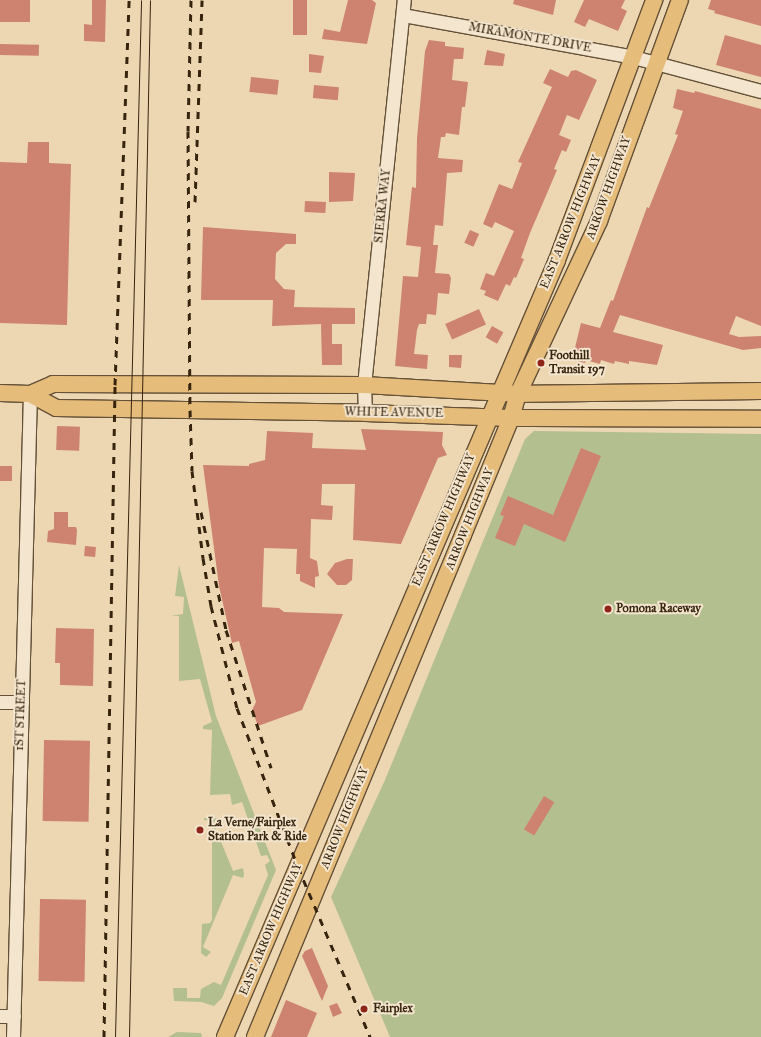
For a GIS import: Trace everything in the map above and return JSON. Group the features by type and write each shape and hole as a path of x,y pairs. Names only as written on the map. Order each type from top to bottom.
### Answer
{"main road":[{"name":"EAST ARROW HIGHWAY","path":"225,1037 498,393 569,230 654,0"},
{"name":"ARROW HIGHWAY","path":"255,1037 511,418 518,394 599,221 680,0"},
{"name":"WHITE AVENUE","path":"0,394 30,394 53,384 364,385 518,394 761,391"},
{"name":"WHITE AVENUE","path":"30,394 56,408 489,415 511,418 761,419"}],"street":[{"name":"SIERRA WAY","path":"365,413 364,385 404,0"},
{"name":"MIRAMONTE DRIVE","path":"403,15 633,57 761,91"},
{"name":"1ST STREET","path":"13,1037 30,394"},
{"path":"0,702 22,702"},
{"path":"0,1016 14,1016"}],"green space":[{"name":"Pomona Raceway","path":"534,431 761,434 761,1037 390,1037 331,897 385,780 525,439"},
{"path":"179,565 216,716 276,870 222,998 214,1006 201,1002 174,1001 173,988 187,988 187,998 200,998 201,989 214,982 221,985 268,875 265,865 270,861 267,855 261,856 242,802 232,805 230,794 210,795 212,730 203,729 203,726 212,722 200,679 179,681 179,616 171,616 183,614 184,597 175,596"},
{"path":"204,818 220,818 224,821 215,827 233,871 243,868 244,874 243,878 233,875 203,947 211,952 206,957 201,953 202,924 210,923 212,920 212,821 204,820"},
{"path":"177,1032 201,1033 202,1037 168,1037"}],"building":[{"path":"0,0 30,0 30,22 0,22"},
{"path":"92,0 106,0 105,42 84,41 84,24 92,25"},
{"path":"293,0 307,0 307,35 293,35"},
{"path":"348,0 372,0 376,3 367,44 322,39 324,29 340,32"},
{"path":"514,0 556,0 553,15 513,4"},
{"path":"584,0 625,0 621,8 627,11 618,31 589,19 585,27 574,22"},
{"path":"711,0 761,0 761,26 714,13 715,11 708,9"},
{"path":"725,35 761,45 761,77 716,65"},
{"path":"429,40 445,42 445,46 464,48 463,59 454,59 452,80 468,82 465,107 462,107 459,135 446,133 445,137 441,137 438,158 463,160 462,172 447,173 443,226 435,225 433,245 438,245 435,273 449,274 451,278 449,294 438,293 436,315 427,314 426,324 419,324 417,330 414,354 428,355 427,369 395,366 403,276 418,277 421,247 406,245 412,187 416,188 417,138 425,51"},
{"path":"0,44 39,45 39,56 0,55"},
{"path":"487,50 505,54 503,66 484,65"},
{"path":"309,54 324,56 321,73 309,72"},
{"path":"550,69 568,77 571,71 576,70 597,80 579,120 567,115 559,135 571,140 566,152 562,150 554,169 557,170 530,233 521,258 524,259 516,278 514,277 510,286 506,284 498,301 484,295 486,291 480,289 486,273 494,276 514,231 495,222 492,228 483,224 499,184 512,189 522,163 518,162 552,87 543,83"},
{"path":"251,77 279,80 277,95 249,92"},
{"path":"314,85 339,87 338,100 313,98"},
{"path":"677,89 694,93 695,91 761,109 761,326 736,316 729,334 739,337 761,336 761,348 743,350 620,315 613,332 663,345 657,365 629,361 629,364 615,361 614,364 601,360 600,364 586,360 585,363 572,360 581,323 600,328 611,300 613,301 647,207 649,208 678,135 675,134 683,111 673,108"},
{"path":"28,142 49,142 49,163 71,164 67,325 0,323 0,162 27,163"},
{"path":"329,172 355,173 353,201 329,202"},
{"path":"305,201 326,202 325,213 304,212"},
{"path":"203,227 296,234 296,244 286,244 276,253 275,279 284,289 295,290 294,307 355,308 355,324 332,324 332,344 342,344 342,365 322,365 321,324 272,326 273,300 201,300"},
{"path":"470,230 479,234 473,247 464,243"},
{"path":"479,309 486,325 452,340 445,324"},
{"path":"492,326 503,332 497,344 486,337"},
{"path":"449,355 462,355 461,368 449,367"},
{"path":"57,426 80,427 79,451 56,450"},
{"path":"361,429 443,432 442,445 447,455 438,458 401,544 353,540 355,484 322,484 321,505 333,506 332,520 311,519 310,558 317,561 319,576 315,577 315,588 300,581 300,574 296,574 297,549 264,548 262,607 279,608 284,612 343,614 302,710 258,726 252,710 256,702 239,641 232,643 219,586 203,465 249,466 249,464 265,460 267,431 313,433 312,448 366,450"},
{"path":"581,448 601,456 565,542 524,524 515,546 495,538 504,516 500,515 508,496 553,515"},
{"path":"0,466 12,466 12,481 0,481"},
{"path":"54,512 68,512 68,527 76,527 77,530 76,545 47,542 48,531 54,529"},
{"path":"85,546 96,547 95,557 84,556"},
{"path":"347,559 353,559 352,580 346,585 337,585 327,574 335,563"},
{"path":"56,628 94,629 93,686 60,685 60,663 55,663"},
{"path":"44,740 90,741 89,822 43,821"},
{"path":"544,796 554,802 534,836 524,829"},
{"path":"40,899 86,900 85,982 39,981"},
{"path":"312,948 328,986 322,1001 302,956 305,951"},
{"path":"286,1000 317,1013 307,1037 271,1037"},
{"path":"337,1003 342,1013 333,1017 329,1006"}],"tram line":[{"path":"115,1037 141,0"},
{"path":"129,1037 150,0"}],"railway":[{"path":"104,1037 115,385 129,0"},
{"path":"191,0 188,131 190,410 192,471 203,558 211,606 237,708 298,867 370,1037"},
{"path":"195,202 202,0"},
{"path":"201,512 226,630 271,768"}],"place":[{"name":"Foothill Transit 197","path":"541,363"},
{"name":"Pomona Raceway","path":"608,609"},
{"name":"La Verne/Fairplex Station Park & Ride","path":"200,830"},
{"name":"Fairplex","path":"364,1009"}]}
